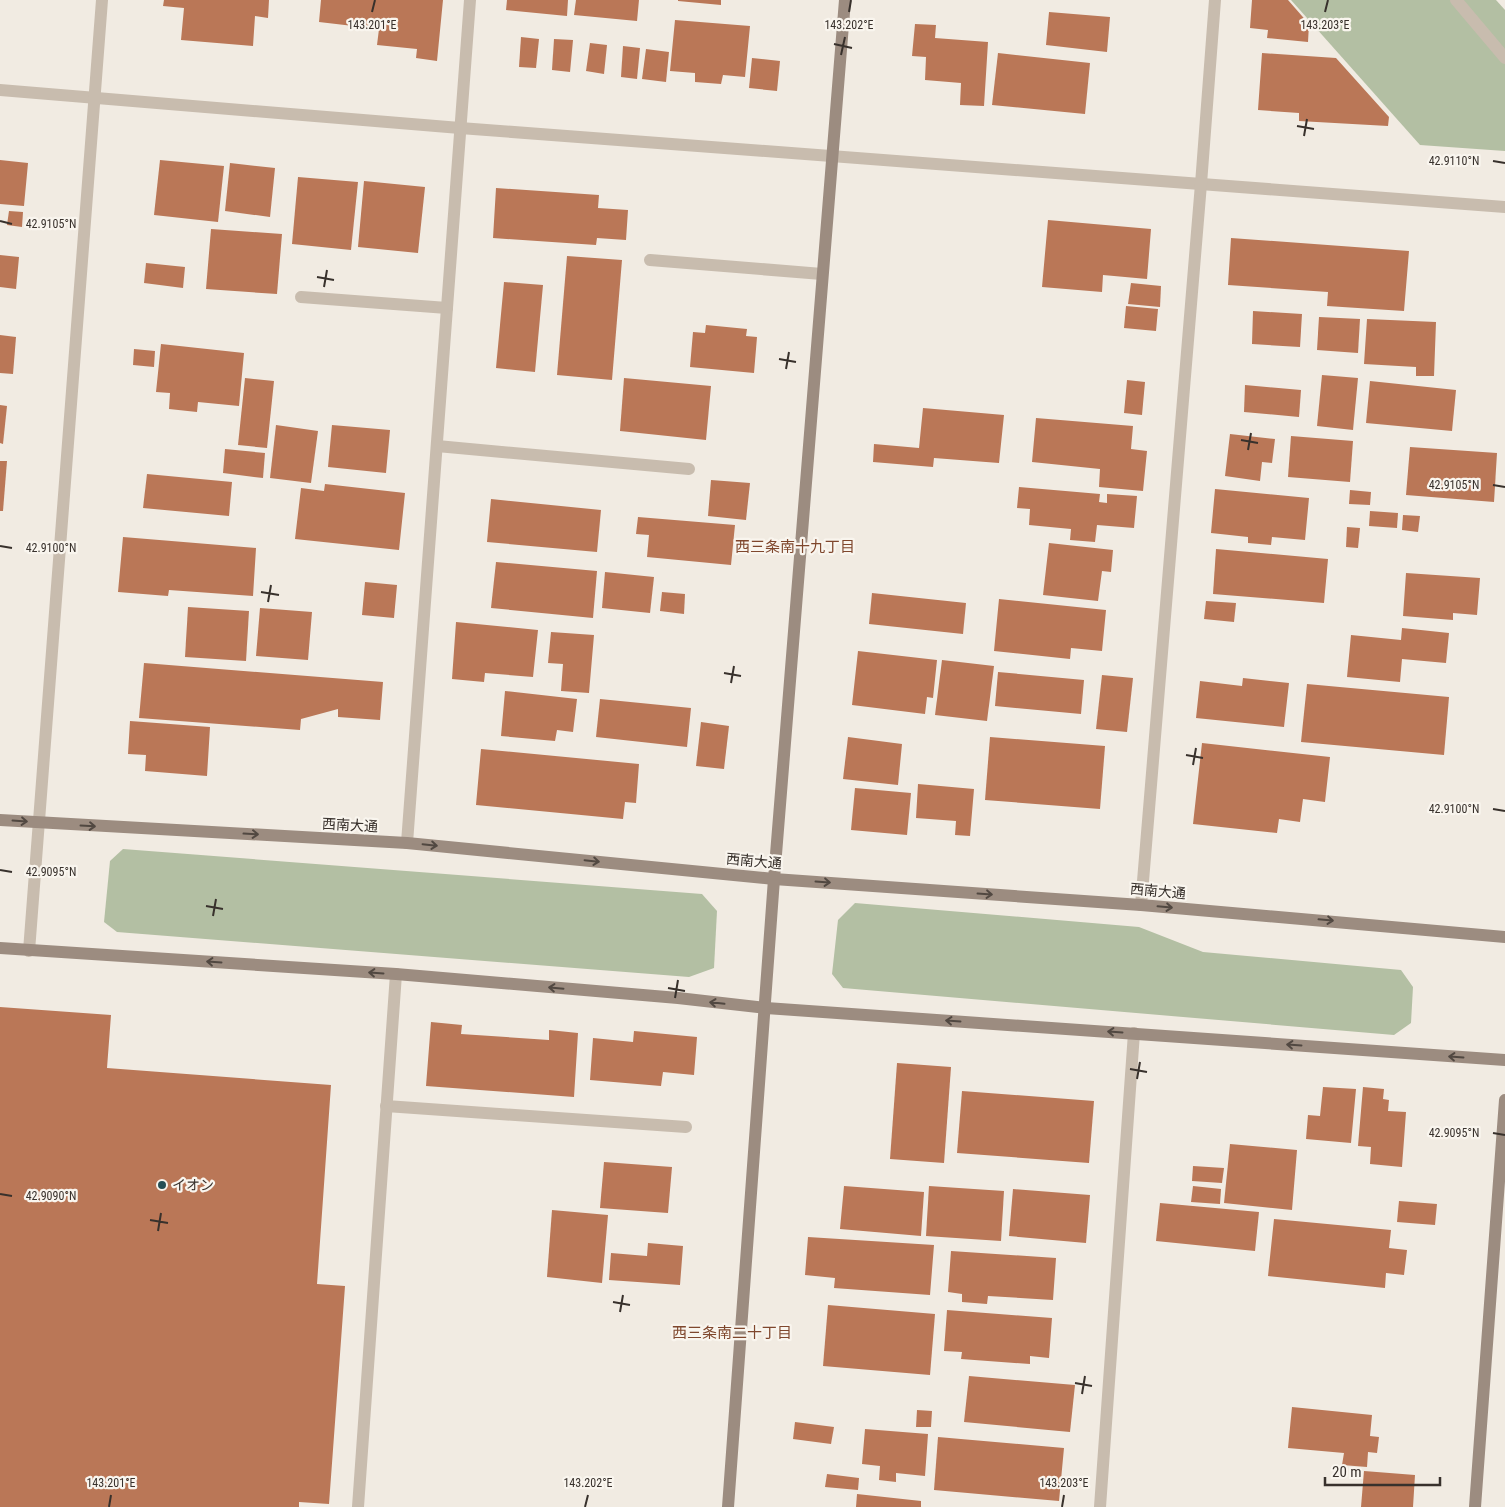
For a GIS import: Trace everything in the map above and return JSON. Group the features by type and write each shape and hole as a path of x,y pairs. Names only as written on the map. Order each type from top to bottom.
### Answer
{"street":[{"path":"29,951 102,0"},
{"path":"407,843 470,0"},
{"path":"728,1507 774,879 845,0"},
{"path":"1141,905 1215,0"},
{"path":"1456,0 1505,58"},
{"path":"0,90 460,128 1505,207"},
{"path":"650,260 822,274"},
{"path":"301,297 447,308"},
{"path":"437,446 689,469"},
{"name":"西南大通","path":"0,820 407,843 774,879 1141,905 1505,937"},
{"path":"0,948 396,974 678,998 766,1008 1505,1060"},
{"path":"358,1507 396,974"},
{"path":"1100,1507 1134,1033"},
{"path":"1475,1507 1505,1100"},
{"path":"386,1106 686,1128"}],"green space":[{"path":"1291,0 1496,0 1505,10 1505,151 1420,145"},
{"path":"123,849 702,894 717,911 714,968 689,977 117,932 104,922 110,861"},
{"path":"855,903 1139,927 1203,952 1401,970 1413,987 1411,1023 1394,1035 843,988 832,974 838,920"}],"building":[{"path":"164,0 269,0 268,18 255,16 253,46 181,40 184,8 163,6"},
{"path":"321,0 443,0 437,61 416,58 417,49 377,45 379,29 319,22"},
{"path":"507,0 568,0 567,16 506,10"},
{"path":"576,0 639,0 637,21 574,15"},
{"path":"721,0 721,5 678,1"},
{"path":"1252,0 1288,0 1309,24 1308,42 1267,38 1268,30 1250,28"},
{"path":"1049,12 1110,17 1107,52 1046,45"},
{"path":"675,20 750,26 745,77 723,75 721,84 695,82 695,73 670,71"},
{"path":"915,24 936,25 935,38 988,42 984,106 960,105 961,83 925,80 926,57 912,56"},
{"path":"521,37 539,39 536,68 519,67"},
{"path":"554,39 573,40 570,72 552,70"},
{"path":"590,43 607,45 604,74 586,71"},
{"path":"623,46 640,48 637,79 621,77"},
{"path":"646,49 669,52 666,82 642,79"},
{"path":"998,53 1090,63 1085,114 992,105"},
{"path":"1262,53 1336,58 1389,117 1388,126 1299,121 1299,113 1258,110"},
{"path":"752,58 780,61 777,91 749,88"},
{"path":"0,160 28,163 24,206 0,204"},
{"path":"160,160 224,166 218,222 154,215"},
{"path":"230,163 275,168 270,217 225,211"},
{"path":"298,177 358,182 351,250 292,244"},
{"path":"364,181 425,187 418,253 358,247"},
{"path":"496,188 599,195 598,208 628,210 626,240 597,238 596,245 493,238"},
{"path":"9,211 23,212 22,227 7,225"},
{"path":"1048,220 1151,229 1147,279 1103,275 1102,292 1042,287"},
{"path":"211,229 282,234 277,294 206,289"},
{"path":"1231,238 1409,251 1404,311 1327,306 1328,292 1228,285"},
{"path":"0,255 19,257 16,289 0,287"},
{"path":"567,256 622,260 612,380 557,375"},
{"path":"146,263 185,267 183,288 144,283"},
{"path":"504,282 543,285 535,372 496,368"},
{"path":"1131,283 1161,286 1160,307 1128,304"},
{"path":"1126,306 1158,309 1156,331 1124,328"},
{"path":"1253,311 1302,314 1300,347 1252,344"},
{"path":"1319,317 1360,319 1358,353 1317,350"},
{"path":"1367,319 1436,322 1434,376 1416,376 1416,367 1364,364"},
{"path":"706,325 747,329 746,336 757,337 754,373 690,367 693,332 705,333"},
{"path":"0,335 16,337 13,374 0,373"},
{"path":"161,344 244,353 239,406 198,402 197,412 169,409 170,393 156,392"},
{"path":"134,349 155,351 154,367 133,365"},
{"path":"1322,375 1358,378 1353,430 1317,426"},
{"path":"245,378 274,381 267,448 238,445"},
{"path":"624,378 711,386 706,440 620,431"},
{"path":"1127,380 1145,382 1142,415 1124,413"},
{"path":"1370,381 1456,390 1452,431 1366,423"},
{"path":"1245,385 1301,390 1299,417 1244,412"},
{"path":"0,405 7,406 3,444 0,443"},
{"path":"923,408 1004,415 999,463 934,458 933,467 873,462 874,444 919,448"},
{"path":"1036,418 1133,426 1131,449 1147,451 1143,491 1099,487 1100,469 1032,462"},
{"path":"276,425 318,431 311,483 270,478"},
{"path":"332,425 390,430 386,473 328,467"},
{"path":"1230,434 1275,439 1272,463 1262,462 1260,481 1225,476"},
{"path":"1291,436 1353,441 1350,482 1288,477"},
{"path":"1410,447 1497,453 1494,502 1406,495"},
{"path":"225,449 265,453 263,478 223,473"},
{"path":"0,461 7,461 3,511 0,511"},
{"path":"147,474 232,482 229,516 143,508"},
{"path":"711,480 750,483 746,520 708,516"},
{"path":"325,484 405,493 399,550 295,539 301,488 324,491"},
{"path":"1019,487 1100,494 1099,502 1107,503 1107,494 1137,496 1134,528 1097,525 1095,542 1070,540 1071,529 1029,525 1030,509 1017,508"},
{"path":"1215,489 1309,498 1305,540 1272,537 1271,545 1248,543 1248,537 1211,533"},
{"path":"1350,490 1371,492 1370,505 1349,504"},
{"path":"491,499 601,510 597,552 487,542"},
{"path":"1370,511 1398,513 1397,528 1369,526"},
{"path":"1403,515 1420,516 1418,532 1402,530"},
{"path":"638,517 735,525 731,565 647,557 649,535 636,534"},
{"path":"1347,527 1360,528 1358,548 1346,547"},
{"path":"123,537 256,548 253,596 169,590 168,596 118,592"},
{"path":"1049,543 1113,550 1111,572 1102,571 1098,601 1043,595"},
{"path":"1216,549 1328,559 1324,603 1213,594"},
{"path":"496,562 597,571 593,618 491,608"},
{"path":"605,572 654,577 650,613 602,608"},
{"path":"1406,573 1480,578 1477,615 1453,613 1453,620 1403,616"},
{"path":"365,582 397,585 394,618 362,615"},
{"path":"662,592 685,594 684,614 660,611"},
{"path":"872,593 966,603 963,634 869,624"},
{"path":"999,599 1106,610 1102,651 1071,648 1070,659 994,651"},
{"path":"1206,601 1236,603 1234,622 1204,619"},
{"path":"188,607 249,611 246,661 185,657"},
{"path":"260,608 312,612 308,660 256,656"},
{"path":"456,622 538,630 533,677 485,673 484,682 452,679"},
{"path":"1402,628 1449,633 1446,663 1402,659 1400,682 1347,677 1351,635 1401,640"},
{"path":"551,632 594,635 589,693 561,691 563,664 548,663"},
{"path":"858,651 937,660 933,698 927,697 925,714 852,705"},
{"path":"942,660 994,666 987,721 935,715"},
{"path":"144,663 383,682 380,720 338,717 338,709 301,719 300,730 139,718"},
{"path":"998,672 1084,680 1081,714 995,706"},
{"path":"1102,675 1133,678 1127,732 1096,729"},
{"path":"1243,678 1289,683 1284,727 1196,718 1200,681 1242,686"},
{"path":"1307,684 1449,697 1444,755 1301,742"},
{"path":"505,691 577,699 573,732 557,730 555,741 501,736"},
{"path":"600,699 691,708 687,747 596,737"},
{"path":"130,721 210,727 207,776 145,771 146,755 128,754"},
{"path":"701,722 729,726 724,769 696,766"},
{"path":"848,737 902,744 898,785 843,779"},
{"path":"990,737 1105,746 1100,809 985,800"},
{"path":"1202,743 1330,757 1325,802 1303,799 1300,822 1279,819 1277,833 1193,824"},
{"path":"481,749 639,764 636,803 625,802 623,819 476,805"},
{"path":"918,784 974,789 970,836 955,835 956,821 916,818"},
{"path":"855,788 911,793 907,835 851,830"},
{"name":"イオン","path":"0,1007 111,1015 107,1068 331,1085 317,1284 345,1286 329,1504 299,1502 299,1507 0,1507"},
{"path":"431,1022 462,1025 461,1034 549,1040 549,1030 578,1033 574,1097 426,1086"},
{"path":"634,1031 697,1037 694,1075 663,1072 661,1086 590,1080 593,1038 633,1042"},
{"path":"897,1063 951,1067 944,1163 890,1159"},
{"path":"1323,1087 1356,1089 1351,1143 1306,1139 1308,1115 1320,1116"},
{"path":"1363,1087 1384,1089 1383,1099 1389,1100 1388,1111 1406,1112 1402,1167 1370,1164 1371,1147 1358,1146"},
{"path":"962,1091 1094,1101 1089,1163 957,1153"},
{"path":"1230,1144 1297,1150 1292,1210 1224,1203"},
{"path":"604,1162 672,1167 668,1213 600,1208"},
{"path":"1193,1166 1224,1168 1222,1183 1192,1181"},
{"path":"844,1186 924,1192 921,1236 840,1229"},
{"path":"929,1186 1004,1191 1001,1241 926,1236"},
{"path":"1193,1186 1221,1189 1220,1204 1191,1202"},
{"path":"1013,1189 1090,1195 1086,1243 1009,1236"},
{"path":"1399,1201 1437,1204 1435,1225 1397,1222"},
{"path":"1160,1203 1259,1212 1255,1251 1156,1241"},
{"path":"552,1210 608,1215 602,1283 547,1277"},
{"path":"1274,1219 1391,1230 1389,1248 1407,1250 1404,1275 1386,1273 1385,1288 1268,1276"},
{"path":"808,1237 934,1245 930,1295 834,1288 835,1278 805,1275"},
{"path":"648,1243 683,1246 680,1285 609,1280 611,1253 647,1256"},
{"path":"951,1251 1056,1258 1053,1300 988,1296 987,1304 962,1302 962,1294 948,1292"},
{"path":"828,1305 935,1314 930,1375 823,1366"},
{"path":"947,1310 1052,1318 1049,1358 1030,1356 1030,1364 961,1359 962,1352 944,1351"},
{"path":"969,1376 1075,1385 1070,1432 964,1422"},
{"path":"1292,1407 1372,1415 1370,1436 1379,1437 1377,1453 1368,1452 1367,1467 1342,1465 1344,1453 1288,1448"},
{"path":"917,1410 932,1411 931,1427 916,1427"},
{"path":"795,1422 834,1427 831,1444 793,1439"},
{"path":"865,1429 928,1434 925,1476 896,1473 896,1482 879,1480 880,1466 862,1464"},
{"path":"938,1437 1064,1448 1059,1501 934,1490"},
{"path":"1364,1471 1415,1475 1413,1507 1361,1507"},
{"path":"827,1474 859,1478 858,1490 825,1487"},
{"path":"857,1494 921,1501 921,1507 856,1507"}],"place":[{"name":"イオン","path":"162,1185"}],"district":[{"name":"西三条南十九丁目","path":"795,547"},
{"name":"西三条南二十丁目","path":"732,1333"}]}
